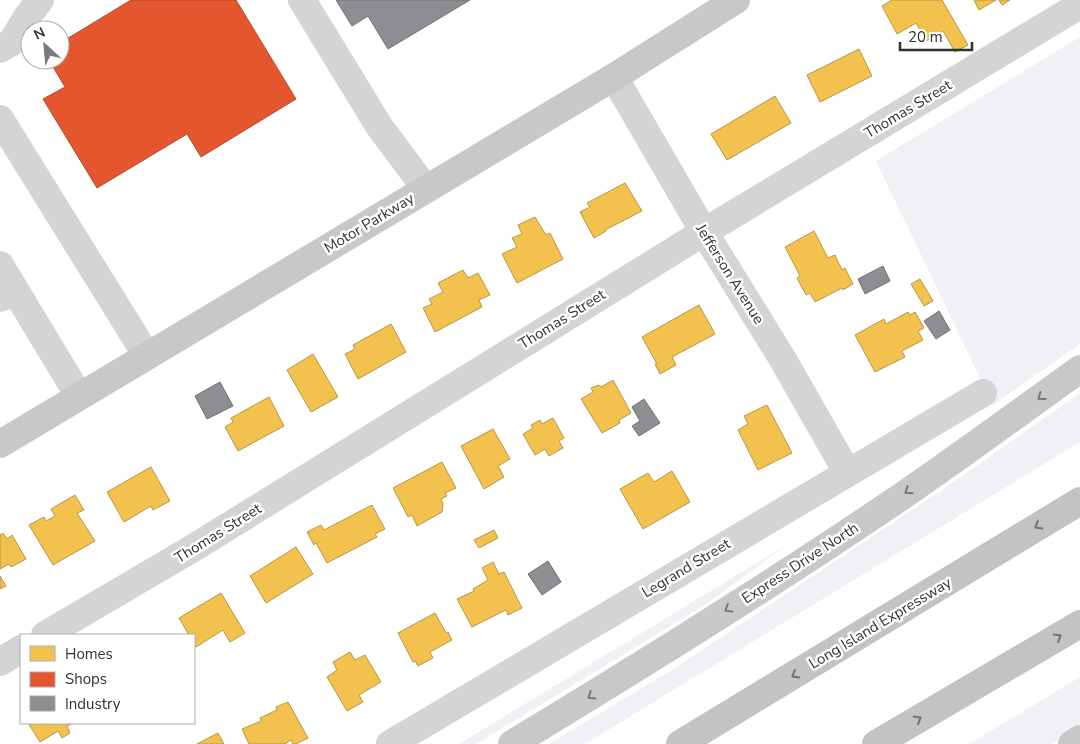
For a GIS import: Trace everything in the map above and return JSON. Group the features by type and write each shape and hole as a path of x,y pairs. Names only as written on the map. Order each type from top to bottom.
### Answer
{"highway":[{"name":"Long Island Expressway","path":"680,744 1080,501"},
{"path":"876,744 1080,624"}],"main road":[{"name":"Motor Parkway","path":"0,444 614,77 736,0"},
{"name":"Express Drive North","path":"512,744 685,637 844,535 981,441 1080,368"},
{"path":"1072,744 1080,739"}],"street":[{"path":"0,49 12,42 40,0"},
{"path":"302,0 379,126 426,189"},
{"name":"Thomas Street","path":"47,634 190,550 704,232 1080,5"},
{"name":"Jefferson Avenue","path":"614,77 704,232 782,358 847,472"},
{"path":"0,120 147,356"},
{"path":"0,265 7,294 80,396"},
{"name":"Legrand Street","path":"390,744 983,393"},
{"path":"0,662 20,650"}],"shaded area":[{"path":"1080,37 1080,344 993,405 876,161"},
{"path":"1080,393 1080,442 585,744 549,744 675,668 945,488"},
{"path":"788,544 705,605 476,744 459,744"},
{"path":"1080,677 1080,727 1052,744 969,744"}],"building: Homes":[{"path":"892,0 942,0 968,45 955,52 943,31 926,41 916,23 897,34 882,6"},
{"path":"974,0 996,0 979,10"},
{"path":"999,0 1010,0 1002,5"},
{"path":"859,49 872,76 820,102 807,75"},
{"path":"775,96 791,123 727,160 711,134"},
{"path":"625,183 642,211 605,230 594,238 580,212 590,207 587,203"},
{"path":"535,217 546,235 550,233 563,259 517,283 502,254 517,247 512,238 522,234 518,225"},
{"path":"814,231 828,258 835,255 842,270 845,268 853,284 815,302 810,293 806,295 797,278 800,276 785,247"},
{"path":"463,270 468,278 478,273 490,295 479,300 482,307 435,332 423,308 432,304 429,299 443,292 438,283"},
{"path":"920,279 933,301 924,306 911,284"},
{"path":"699,305 715,334 672,357 676,365 660,374 655,364 657,364 642,337"},
{"path":"908,312 910,315 915,312 924,328 918,331 923,340 902,351 905,357 875,372 855,335 884,319 886,324"},
{"path":"391,324 406,352 358,379 345,354 355,349 353,345"},
{"path":"313,354 338,397 311,412 287,370"},
{"path":"613,380 631,413 619,420 620,423 602,433 581,399 593,392 591,388 599,385 601,387"},
{"path":"269,397 284,426 238,451 225,427 233,422 231,418"},
{"path":"767,405 792,453 758,470 738,430 748,424 744,416"},
{"path":"553,418 564,438 559,441 563,448 549,456 545,449 535,455 523,434 533,428 531,425 540,420 542,424"},
{"path":"493,429 510,459 498,466 504,477 484,489 461,446"},
{"path":"442,462 456,488 445,493 447,496 441,499 443,504 442,512 417,526 412,515 408,517 393,488"},
{"path":"151,467 170,501 153,510 151,506 124,522 107,492"},
{"path":"672,471 690,502 643,529 620,489 648,473 654,482"},
{"path":"75,495 84,510 77,513 95,541 53,565 29,525 44,517 46,521 55,516 51,509"},
{"path":"372,505 385,529 375,534 377,537 327,563 316,543 314,545 307,532 321,525 324,530"},
{"path":"494,530 498,538 479,548 474,540"},
{"path":"3,533 7,539 12,535 26,559 11,567 9,564 0,569 0,535"},
{"path":"296,547 313,574 266,603 250,576"},
{"path":"493,562 499,574 504,572 522,608 508,615 506,610 472,627 457,599 474,591 473,589 488,580 482,568"},
{"path":"0,576 6,586 0,589"},
{"path":"221,593 245,633 230,642 223,630 196,647 195,634 188,634 179,618"},
{"path":"435,613 452,640 430,652 433,658 418,666 415,661 413,662 398,633"},
{"path":"350,652 355,660 365,655 381,682 359,695 363,702 347,711 327,677 337,670 333,662"},
{"path":"288,702 308,738 296,744 293,744 291,740 285,744 249,744 242,729 261,721 260,718 277,710 276,707"},
{"path":"29,724 71,724 67,726 70,733 62,738 58,731 40,742"},
{"path":"218,733 224,744 197,744"}],"building: Shops":[{"path":"131,0 236,0 296,99 201,157 187,134 97,188 43,99 65,87 55,70 70,70 70,37"}],"building: Industry":[{"path":"336,0 470,0 388,49 368,16 352,26"},
{"path":"883,266 890,281 865,294 858,279"},
{"path":"939,311 950,330 936,339 924,321"},
{"path":"220,382 233,406 207,419 195,396"},
{"path":"644,399 660,423 639,436 632,426 640,421 632,407"},
{"path":"548,561 561,582 542,595 528,574"}]}
